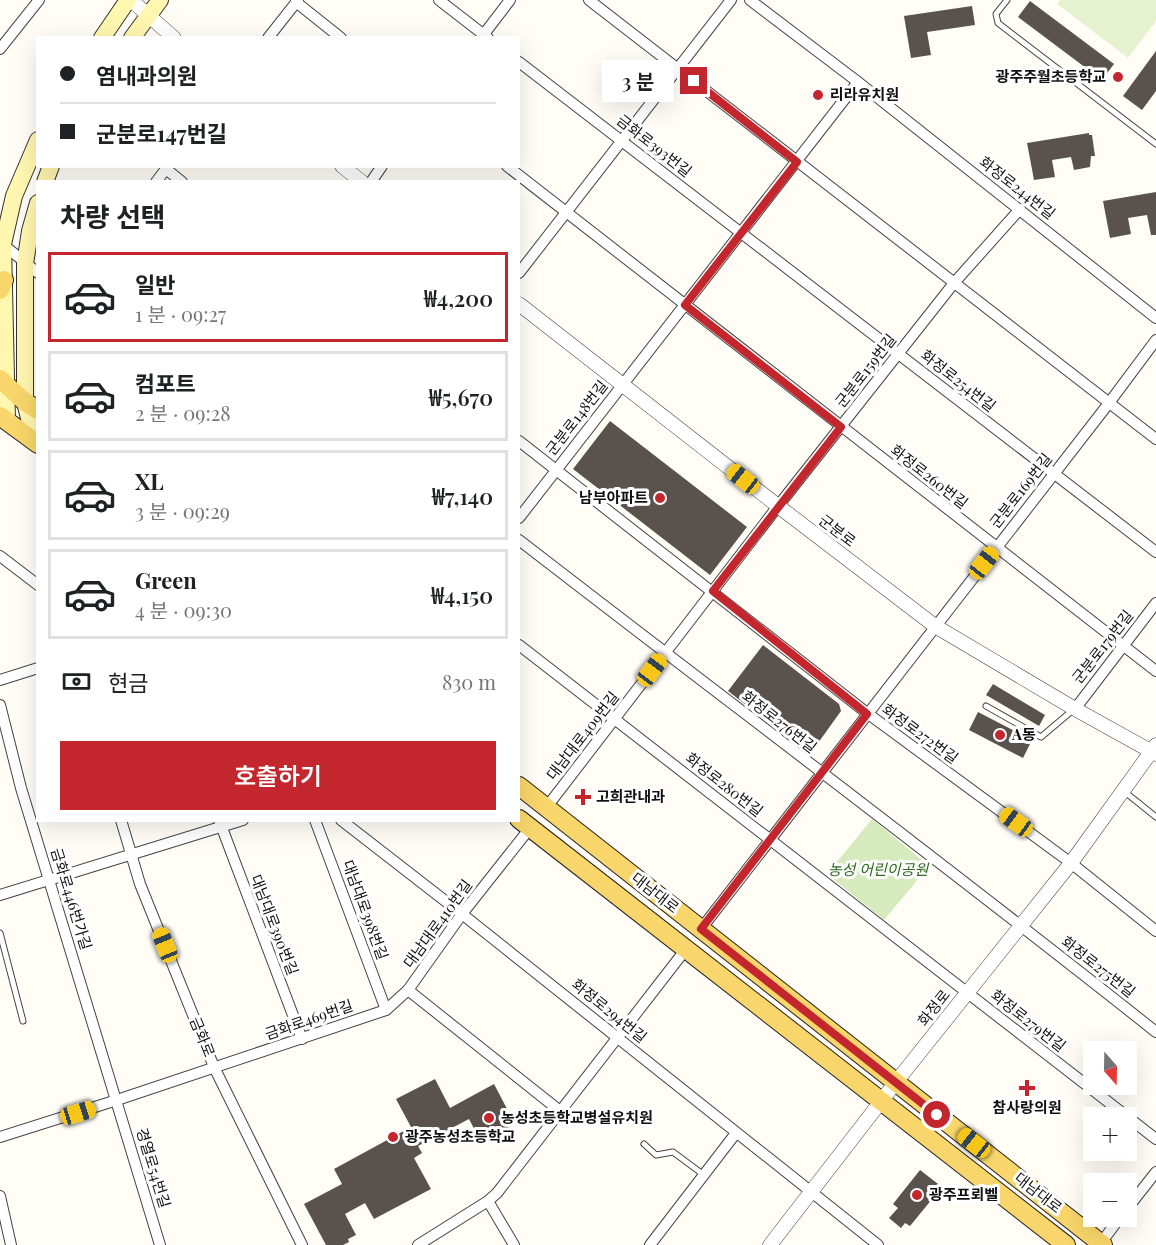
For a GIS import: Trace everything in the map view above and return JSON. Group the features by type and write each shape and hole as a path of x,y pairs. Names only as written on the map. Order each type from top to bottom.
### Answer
{"main road":[{"path":"103,36 130,0"},
{"path":"133,36 160,0"},
{"path":"36,145 14,196 1,243 3,419 36,446"},
{"path":"36,209 30,231 31,406 36,440"},
{"path":"3,382 31,406"},
{"name":"대남대로","path":"520,787 1102,1244"},
{"name":"대남대로","path":"525,823 1066,1245"}],"street":[{"path":"0,49 39,0"},
{"path":"130,0 172,36"},
{"path":"439,0 484,36 510,0"},
{"path":"589,0 1156,439"},
{"path":"520,272 731,0"},
{"name":"화정로244번길","path":"750,0 858,82 1156,318"},
{"path":"270,36 297,1 339,36"},
{"name":"금화로393번길","path":"520,63 741,233"},
{"name":"군분로148번길","path":"520,517 858,82"},
{"path":"158,180 167,168 180,180"},
{"path":"344,168 360,180"},
{"name":"화정로260번길","path":"510,168 1156,671"},
{"name":"군분로159번길","path":"713,591 954,283 1020,209"},
{"name":"화정로254번길","path":"741,233 1156,552"},
{"path":"1,243 31,268"},
{"name":"군분로","path":"520,304 935,626 1075,709 1154,750"},
{"name":"군분로169번길","path":"701,929 1156,340"},
{"name":"군분로148번길","path":"520,442 556,470"},
{"name":"화정로272번길","path":"556,470 867,714 1071,863 1156,931"},
{"name":"화정로276번길","path":"520,541 821,774 1022,925"},
{"path":"0,556 36,583"},
{"name":"대남대로409번길","path":"546,808 713,591"},
{"name":"군분로179번길","path":"1075,709 1156,603"},
{"name":"화정로280번길","path":"520,646 968,992"},
{"path":"0,680 36,669"},
{"name":"금화로446번가길","path":"0,705 21,788 117,1100"},
{"name":"화정로","path":"770,1245 896,1082 1071,863 1154,750"},
{"name":"금화로","path":"122,822 131,856 145,894 214,1067 302,1245"},
{"name":"대남대로398번길","path":"316,822 386,1010"},
{"name":"화정로294번길","path":"344,822 878,1245"},
{"name":"대남대로410번길","path":"525,823 408,990 561,1111"},
{"path":"0,895 131,856 220,824"},
{"name":"대남대로390번길","path":"220,824 302,1039"},
{"name":"화정로275번길","path":"1022,925 1156,1032"},
{"path":"418,1245 497,1193 686,949"},
{"name":"금화로469번길","path":"0,1137 386,1010 408,990"},
{"name":"화정로279번길","path":"968,992 1156,1139"},
{"name":"경열로54번길","path":"117,1100 160,1245"},
{"path":"650,1245 736,1133"},
{"path":"1137,1196 1156,1172"},
{"path":"0,1196 11,1245"},
{"path":"488,1201 514,1245"},
{"path":"1102,1244 1114,1227"}],"lane":[{"path":"1007,0 996,14 998,23 1156,144"},
{"path":"986,706 1041,737 1075,709"},
{"path":"1124,791 1156,817"},
{"path":"0,933 23,1021"},
{"path":"644,1144 656,1155 674,1152 704,1175"}],"green space":[{"path":"1060,0 1156,0 1156,21 1128,58 1057,4"},
{"name":"농성 어린이공원","path":"872,819 929,866 884,920 827,874"}],"building":[{"path":"1030,1 1114,64 1102,80 1018,17"},
{"path":"972,6 975,25 927,32 931,55 911,58 904,16"},
{"path":"1156,51 1156,91 1142,110 1123,96"},
{"path":"1089,133 1092,135 1095,156 1091,156 1090,167 1074,170 1071,157 1052,160 1055,177 1034,180 1027,143"},
{"path":"1156,192 1156,235 1151,235 1147,215 1128,218 1131,234 1110,238 1103,201"},
{"name":"남부아파트","path":"610,421 747,527 710,575 573,469"},
{"path":"763,645 839,704 841,711 813,750 804,750 728,691"},
{"path":"993,684 1045,715 1039,726 986,695"},
{"name":"A동","path":"978,712 1032,740 1023,758 969,730"},
{"path":"435,1079 450,1108 494,1084 515,1124 481,1142 469,1119 418,1146 422,1153 414,1158 431,1189 374,1219 365,1203 345,1214 356,1235 343,1245 326,1245 304,1204 342,1184 334,1169 411,1127 396,1099"},
{"name":"광주프뢰벨","path":"920,1170 942,1187 910,1226 905,1223 901,1228 889,1218 898,1208 893,1204"}],"place":[{"name":"광주주월초등학교","path":"1118,77"},
{"name":"리라유치원","path":"818,95"},
{"name":"남부아파트","path":"660,498"},
{"name":"A동","path":"1000,735"},
{"name":"고희관내과","path":"583,797"},
{"name":"참사랑의원","path":"1027,1088"},
{"name":"농성초등학교병설유치원","path":"489,1118"},
{"name":"광주농성초등학교","path":"393,1137"},
{"name":"광주프뢰벨","path":"917,1195"}],"route":[{"path":"694,81 797,162 685,305 841,427 713,591 867,714 701,929 937,1115"}]}
